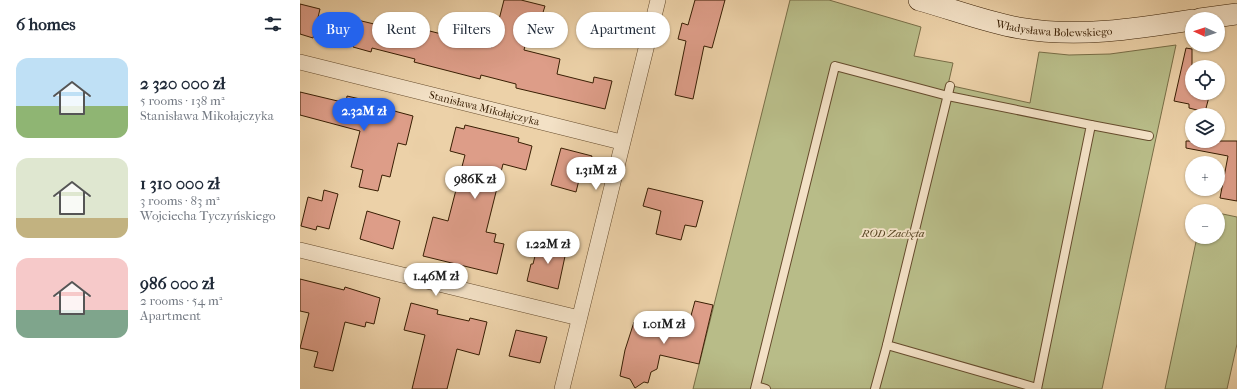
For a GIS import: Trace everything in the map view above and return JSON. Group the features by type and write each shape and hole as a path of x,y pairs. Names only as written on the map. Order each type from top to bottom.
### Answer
{"street":[{"path":"562,389 621,142 658,0"},
{"name":"Władysława Bolewskiego","path":"919,0 1017,27 1047,31 1077,32 1117,30 1185,21"},
{"path":"1225,16 1237,14"},
{"name":"Stanisława Mikołajczyka","path":"300,62 621,142"},
{"path":"300,250 579,318"}],"lane":[{"path":"766,389 756,388 835,66 948,96 1149,136"},
{"path":"875,389 950,86"},
{"path":"887,345 1037,388 1091,125"}],"green space":[{"name":"ROD Zachęta","path":"790,0 829,0 921,27 914,56 953,63 948,85 1030,103 1039,52 1069,55 1110,54 1176,45 1102,389 693,389"},
{"path":"1225,214 1237,217 1237,344 1227,389 1165,389 1196,244 1225,244"}],"building":[{"path":"504,0 521,0 545,6 543,12 513,12 513,48 524,48 524,50 560,59 557,74 593,83 594,77 612,81 605,109 516,88 516,84 481,75 480,79 414,62 415,59 372,48 430,48 430,31 438,33 438,48 505,48 505,12 501,12"},
{"path":"695,0 725,0 712,48 704,46 693,99 675,95 686,41 678,39 682,23 688,25"},
{"path":"300,4 320,9 319,12 312,12 312,38 300,34"},
{"path":"364,22 372,23 371,52 357,48 364,48"},
{"path":"1185,52 1192,52 1192,60 1185,60 1185,100 1208,100 1206,108 1189,108 1189,104 1174,101"},
{"path":"300,92 346,103 347,96 369,101 368,104 413,116 406,145 398,143 390,177 382,175 378,191 359,187 363,170 351,167 360,131 300,115"},
{"path":"465,125 519,138 518,142 532,146 526,170 503,164 486,232 496,234 494,242 504,244 497,274 423,256 433,217 448,221 465,155 450,151 456,127 464,129"},
{"path":"1225,141 1237,141 1237,201 1220,198 1220,196 1225,196 1225,172 1228,156 1186,148 1225,148"},
{"path":"561,148 592,156 587,173 581,172 576,192 551,185"},
{"path":"648,188 703,201 696,227 685,225 681,240 656,234 661,211 643,206"},
{"path":"324,190 338,194 329,229 317,226 316,230 301,226 308,197 322,201"},
{"path":"367,211 400,221 393,249 360,239"},
{"path":"539,240 567,247 558,289 527,281"},
{"path":"300,279 344,290 345,287 380,298 374,324 366,322 365,327 345,322 333,371 314,367 318,352 300,348 309,313 300,311"},
{"path":"695,301 713,305 699,364 660,355 657,369 651,372 648,383 644,382 635,388 630,379 620,376 625,350 634,322 686,334"},
{"path":"411,303 438,310 437,314 469,321 470,318 487,322 479,355 457,349 447,389 412,389 425,335 404,330"},
{"path":"516,330 547,337 540,363 509,356"}]}
